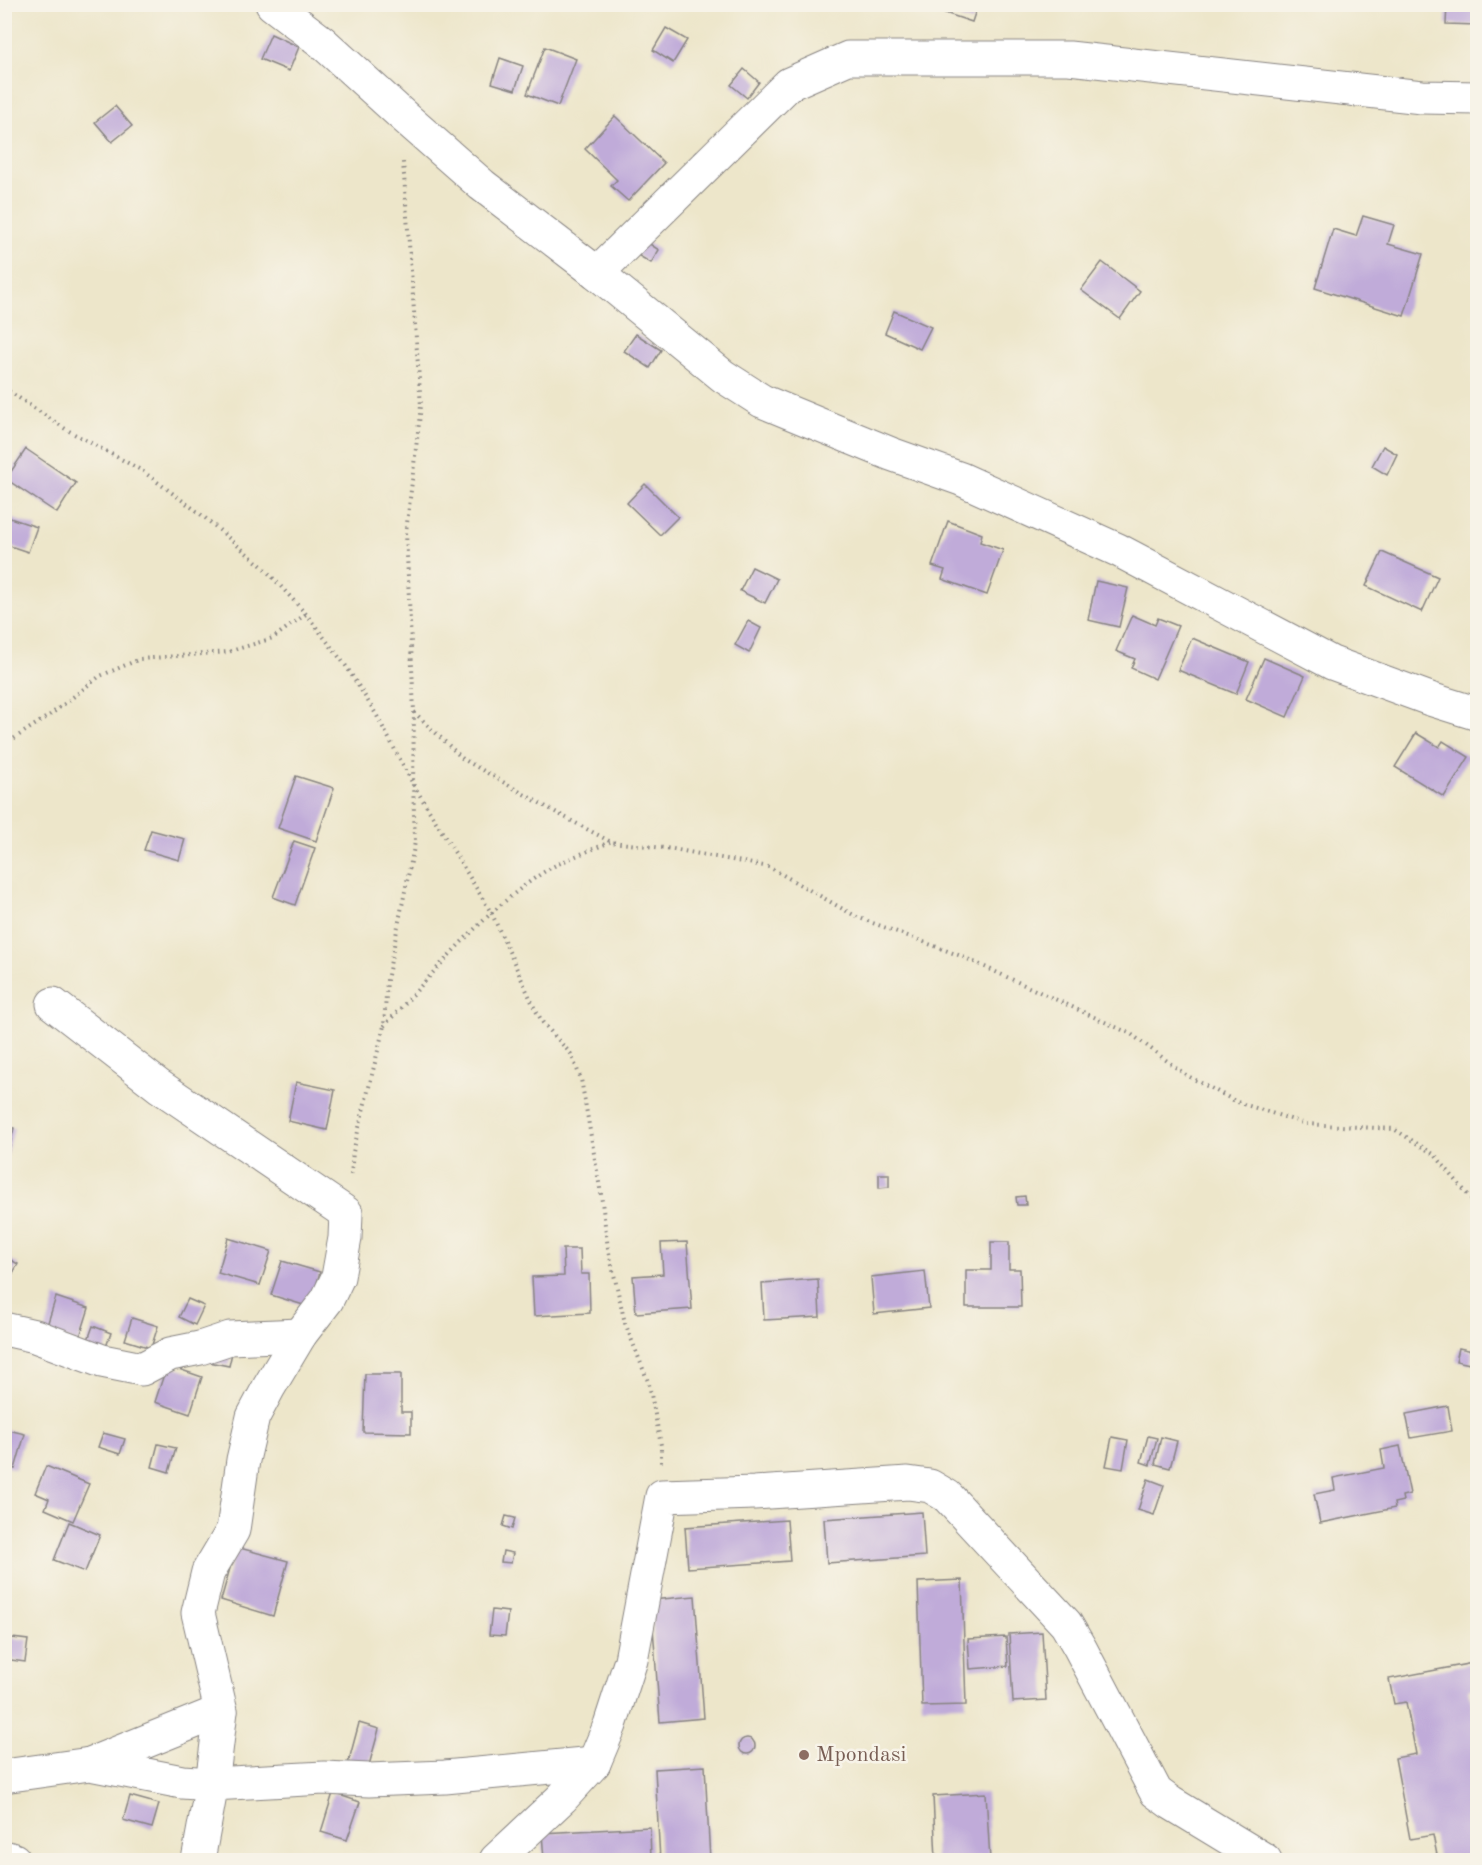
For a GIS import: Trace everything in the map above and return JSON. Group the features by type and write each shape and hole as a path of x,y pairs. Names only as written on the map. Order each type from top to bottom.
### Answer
{"street":[{"path":"272,4 322,42 482,185 597,273 723,376 762,401 891,454 961,479 1118,550 1332,663 1478,714"},
{"path":"597,273 789,84 848,58 1069,58 1422,97 1478,98"},
{"path":"52,1005 159,1086 346,1213 345,1238 338,1277 327,1300 300,1335 268,1387 253,1417 243,1460 233,1530 208,1572 198,1613 221,1710 212,1784 198,1860"},
{"path":"4,1329 35,1336 102,1361 142,1369 170,1354 200,1348 230,1338 300,1335"},
{"path":"496,1860 562,1798 594,1763 610,1725 631,1660 662,1496 754,1493 908,1483 930,1486 947,1496 1066,1624 1156,1792 1265,1860"},
{"path":"4,1776 90,1764 221,1710"},
{"path":"90,1764 161,1779 212,1784 324,1778 369,1780 446,1777 594,1763"},
{"path":"4,1857 14,1860"}],"path":[{"path":"346,1213 353,1152 384,1026 387,980 415,842 414,712 406,532 421,406 400,113"},
{"path":"4,388 67,430 141,470 263,567 306,614 346,666 376,714 413,784 492,914 543,1023 572,1054 581,1079 608,1248 625,1323 649,1384 661,1445 662,1496"},
{"path":"4,745 50,715 100,676 140,659 228,652 273,638 306,614"},
{"path":"414,712 463,759 611,842 673,849 769,867 857,917 961,956 1131,1035 1186,1075 1237,1102 1306,1125 1394,1129 1435,1155 1478,1207"},
{"path":"384,1026 468,935 516,892 549,869 611,842"}],"building":[{"path":"944,4 978,4 972,22 942,12"},
{"path":"1447,4 1478,4 1478,25 1446,24"},
{"path":"666,28 687,40 673,63 653,50"},
{"path":"271,34 299,47 289,71 260,59"},
{"path":"545,47 576,59 558,106 527,94"},
{"path":"500,58 523,66 515,90 492,83"},
{"path":"744,69 759,82 747,98 731,85"},
{"path":"115,106 132,126 112,142 95,122"},
{"path":"615,116 664,163 628,201 611,186 617,180 585,149"},
{"path":"1363,216 1394,225 1388,244 1423,254 1404,316 1315,288 1333,229 1356,236"},
{"path":"645,241 659,250 651,263 636,254"},
{"path":"1102,262 1140,291 1120,319 1081,290"},
{"path":"894,311 931,327 920,349 885,333"},
{"path":"636,334 661,350 650,368 624,351"},
{"path":"1383,446 1397,454 1387,475 1372,466"},
{"path":"26,449 76,483 57,513 6,479"},
{"path":"645,484 678,517 660,535 627,503"},
{"path":"4,516 37,527 28,552 4,544"},
{"path":"948,521 982,534 980,542 1003,550 987,595 942,579 945,570 932,566"},
{"path":"1382,552 1438,577 1422,612 1366,586"},
{"path":"752,567 777,579 765,603 740,591"},
{"path":"1096,581 1128,588 1119,627 1088,620"},
{"path":"1132,615 1155,625 1158,618 1178,626 1155,679 1131,668 1135,659 1116,651"},
{"path":"748,621 761,628 749,653 735,645"},
{"path":"1192,638 1249,662 1236,694 1178,670"},
{"path":"1264,658 1305,676 1287,717 1246,699"},
{"path":"1416,733 1439,747 1443,741 1469,757 1444,797 1395,767"},
{"path":"296,776 334,788 316,841 278,828"},
{"path":"151,830 185,839 179,860 144,850"},
{"path":"294,841 315,848 295,905 273,897"},
{"path":"296,1082 335,1090 327,1130 288,1121"},
{"path":"4,1126 14,1128 5,1165 4,1165"},
{"path":"879,1174 889,1174 889,1187 879,1188"},
{"path":"1025,1196 1026,1205 1017,1205 1016,1197"},
{"path":"228,1238 271,1251 260,1285 218,1273"},
{"path":"687,1242 692,1309 636,1313 633,1276 663,1274 661,1243"},
{"path":"991,1242 1009,1242 1009,1269 1020,1269 1021,1307 966,1307 966,1270 991,1270"},
{"path":"563,1249 580,1249 581,1274 589,1274 590,1313 534,1316 532,1277 564,1276"},
{"path":"4,1256 18,1264 4,1289"},
{"path":"282,1261 320,1272 310,1307 271,1295"},
{"path":"925,1271 929,1308 874,1314 871,1277"},
{"path":"818,1279 820,1317 764,1320 762,1283"},
{"path":"56,1297 89,1308 78,1343 45,1332"},
{"path":"188,1299 204,1306 195,1325 179,1317"},
{"path":"132,1318 158,1326 151,1348 125,1340"},
{"path":"93,1326 111,1333 103,1355 85,1348"},
{"path":"1459,1348 1473,1351 1470,1364 1456,1361"},
{"path":"232,1353 229,1366 209,1362"},
{"path":"167,1365 202,1377 190,1414 155,1402"},
{"path":"365,1374 401,1374 401,1412 411,1412 411,1433 363,1432"},
{"path":"1448,1406 1452,1431 1411,1438 1406,1414"},
{"path":"4,1429 25,1434 15,1469 4,1466"},
{"path":"103,1433 125,1439 120,1454 98,1447"},
{"path":"1148,1436 1157,1438 1150,1465 1141,1462"},
{"path":"1112,1437 1128,1440 1123,1469 1106,1466"},
{"path":"1161,1437 1177,1441 1170,1468 1155,1464"},
{"path":"158,1444 176,1448 169,1472 152,1467"},
{"path":"1400,1446 1410,1494 1402,1496 1403,1501 1394,1503 1395,1508 1320,1523 1314,1494 1335,1490 1333,1478 1384,1468 1381,1450"},
{"path":"46,1466 89,1484 73,1521 45,1509 49,1499 35,1493"},
{"path":"1148,1479 1164,1485 1154,1515 1138,1510"},
{"path":"922,1512 925,1556 827,1563 824,1519"},
{"path":"506,1516 515,1518 512,1529 503,1526"},
{"path":"787,1520 790,1561 688,1568 685,1527"},
{"path":"69,1522 100,1535 85,1572 54,1560"},
{"path":"236,1547 288,1561 273,1616 221,1600"},
{"path":"503,1551 513,1553 511,1563 501,1562"},
{"path":"962,1580 966,1705 922,1706 918,1582"},
{"path":"695,1596 704,1718 660,1722 651,1600"},
{"path":"492,1610 508,1612 505,1636 489,1635"},
{"path":"1042,1632 1046,1700 1013,1702 1009,1634"},
{"path":"4,1637 28,1640 25,1662 4,1659"},
{"path":"1006,1637 1008,1666 970,1669 968,1639"},
{"path":"1473,1663 1477,1687 1469,1689 1473,1712 1478,1711 1478,1860 1438,1860 1433,1835 1410,1839 1395,1758 1416,1754 1406,1702 1394,1704 1389,1679"},
{"path":"359,1723 379,1729 368,1769 348,1764"},
{"path":"744,1738 750,1738 755,1746 753,1752 744,1754 739,1749 739,1743"},
{"path":"705,1766 710,1860 660,1860 655,1769"},
{"path":"333,1793 360,1802 347,1840 321,1832"},
{"path":"986,1793 990,1860 936,1860 933,1796"},
{"path":"130,1796 159,1804 152,1828 123,1820"},
{"path":"650,1827 651,1860 544,1860 542,1833"}],"place":[{"name":"Mpondasi","path":"804,1755"}]}
